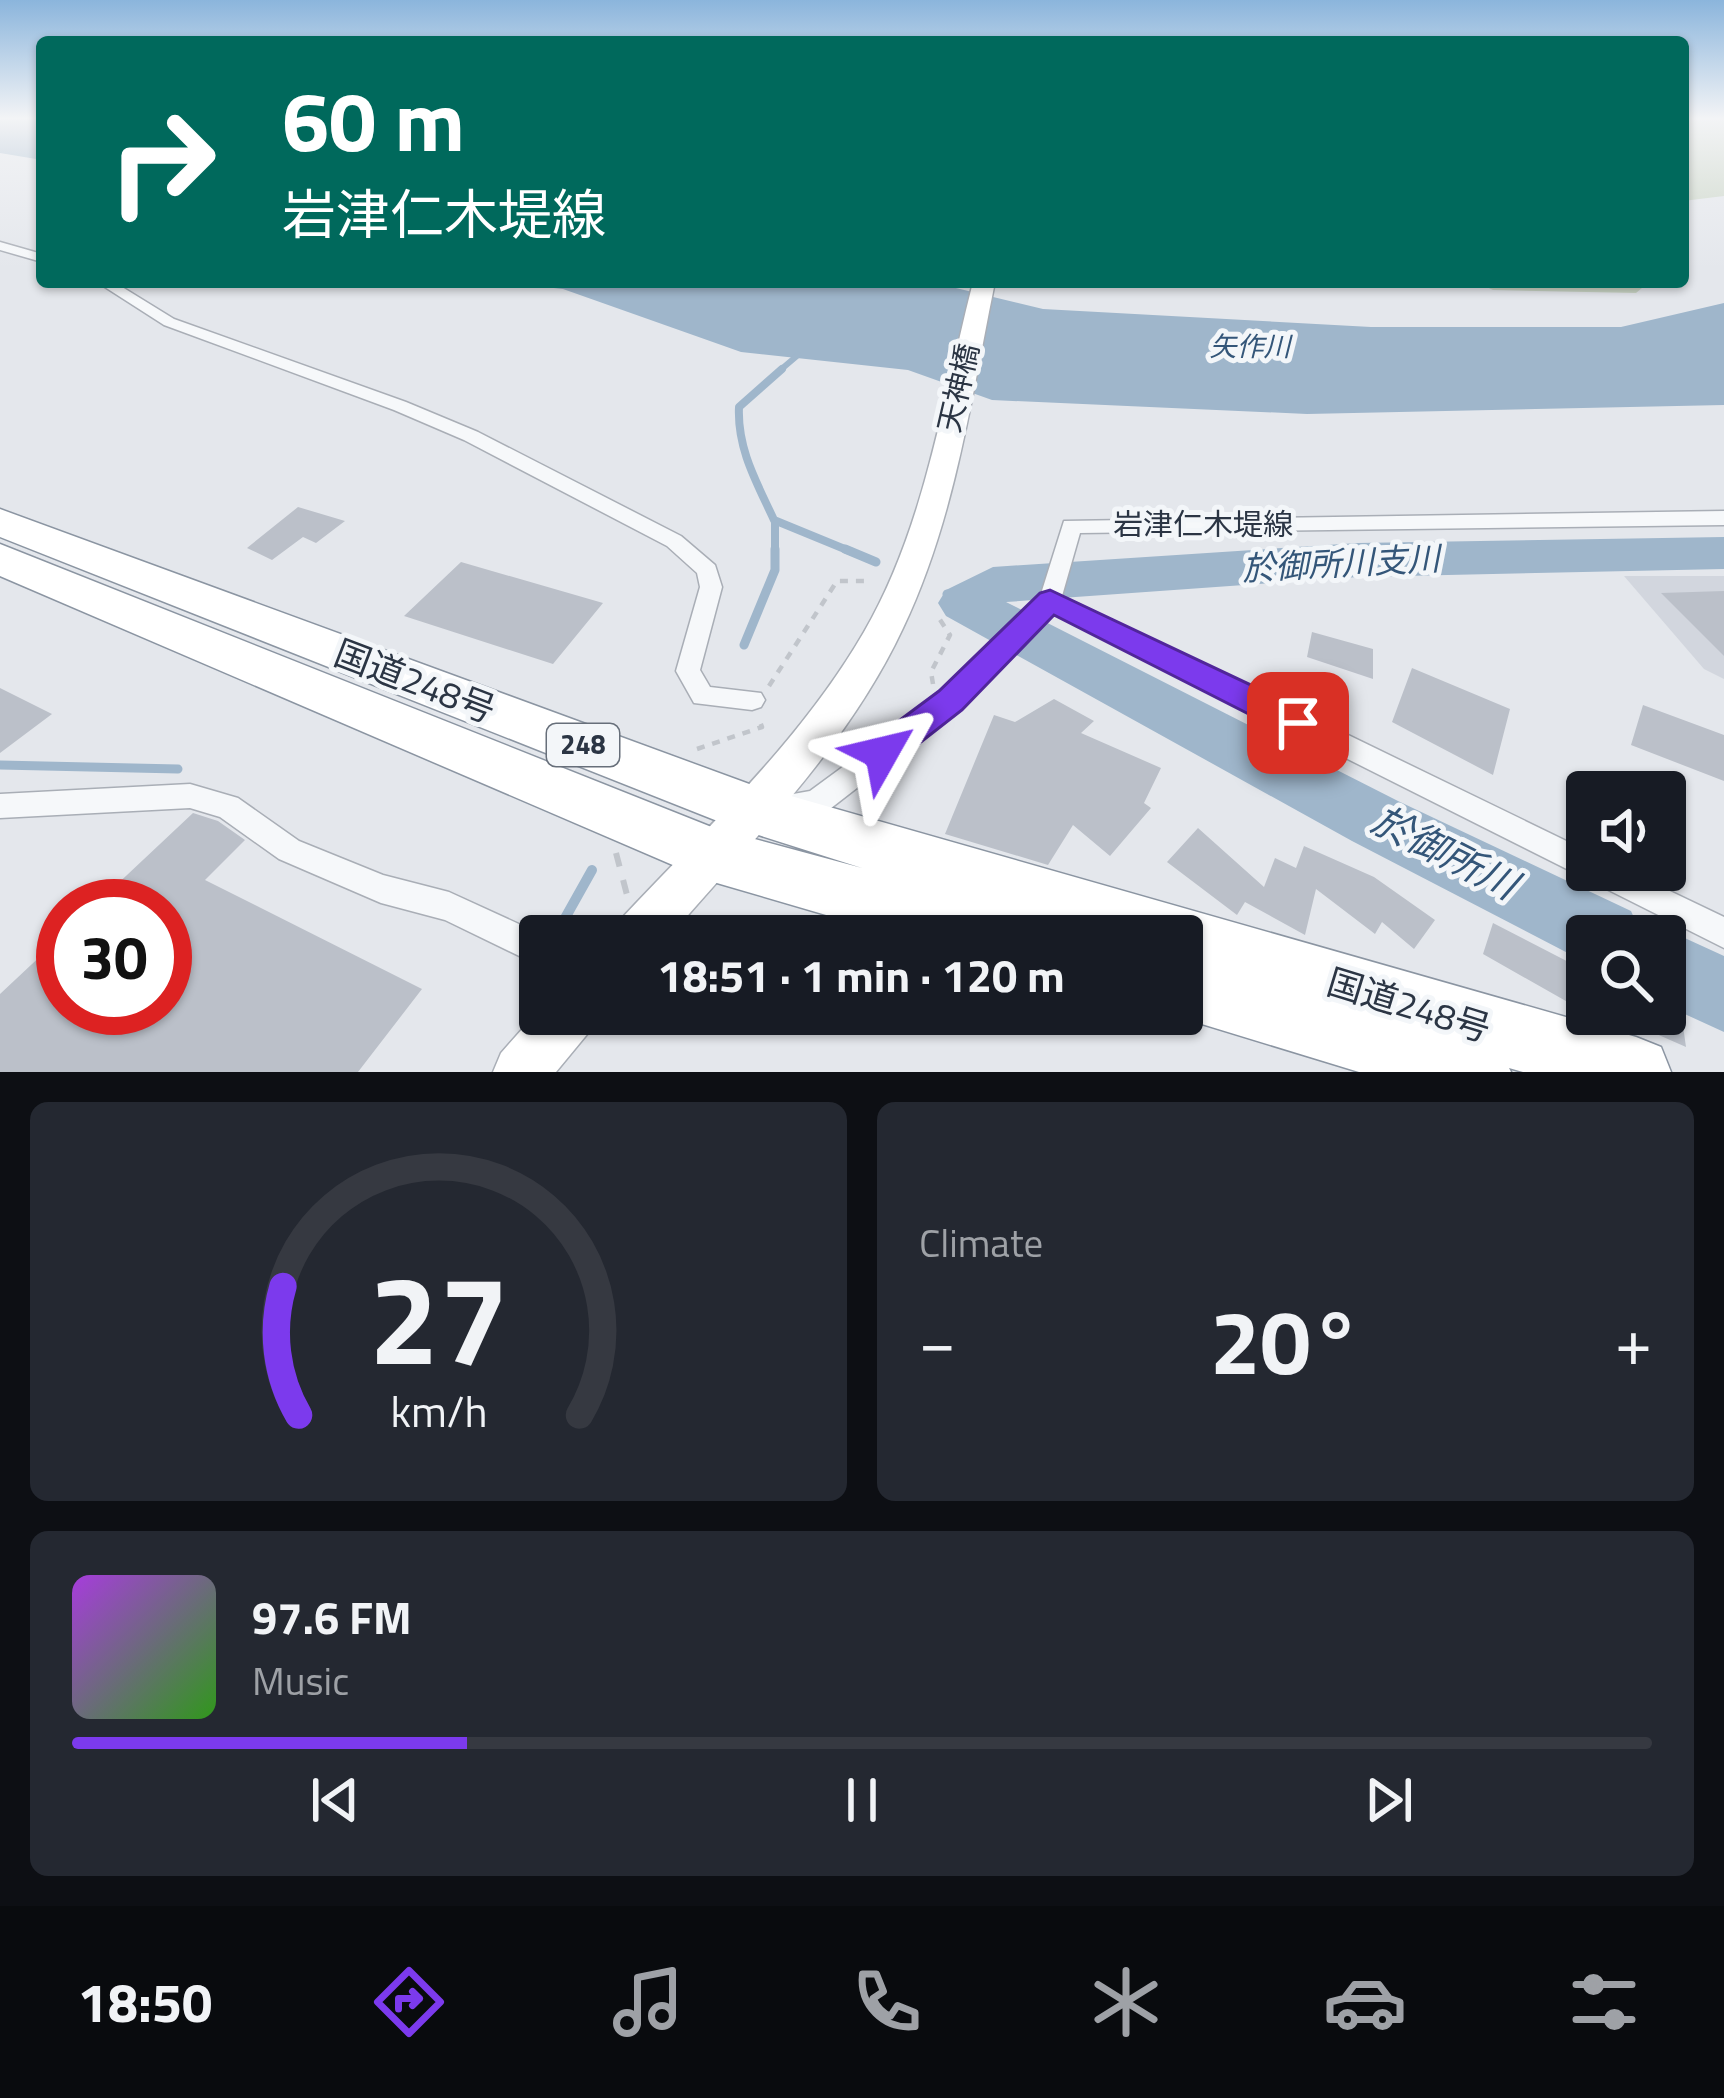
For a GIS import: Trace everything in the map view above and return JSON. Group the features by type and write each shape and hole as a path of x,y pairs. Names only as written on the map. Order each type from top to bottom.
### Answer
{"highway":[{"name":"国道248号","path":"0,522 750,809 1106,915"},
{"name":"国道248号","path":"0,559 710,854 926,915"},
{"name":"国道248号","path":"1203,944 1636,1072"},
{"name":"国道248号","path":"1203,993 1476,1072"}],"main road":[{"name":"天神橋","path":"656,915 822,726 856,677 905,585 934,494 983,288"},
{"path":"520,1072 553,1035"}],"street":[{"path":"0,246 36,256"},
{"path":"114,288 169,322 471,436 674,541 706,570 711,586 710,604 688,670 696,690 703,696 734,702 752,700"},
{"name":"岩津仁木堤線","path":"1043,608 1071,526 1724,518"},
{"path":"750,809 816,803 951,700 1043,608 1566,856"},
{"path":"0,806 190,796 228,807 289,850 381,889 448,907 519,940"},
{"path":"1639,891 1724,933"}],"path":[{"path":"752,700 771,684 837,581 872,581"},
{"path":"937,615 950,635 931,681 951,700"}],"shaded area":[{"path":"1624,576 1724,576 1724,679 1704,669"}],"green space":[{"path":"1689,169 1724,169 1724,196 1689,200"},
{"path":"1489,288 1642,288 1636,293"}],"water":[{"name":"矢作川","path":"554,288 956,288 1043,309 1371,327 1621,327 1724,303 1724,405 1307,414 992,400 908,370 741,352"}],"building":[{"path":"298,507 345,521 316,543 303,537 272,560 247,548"},
{"path":"461,562 603,603 553,664 404,616"},
{"path":"1724,591 1724,656 1661,593"},
{"path":"1312,632 1373,649 1373,679 1307,657"},
{"path":"1412,668 1510,709 1493,775 1392,722"},
{"path":"0,688 52,714 0,753"},
{"path":"1054,699 1094,721 1081,733 1161,768 1144,803 1151,808 1110,856 1073,825 1048,865 945,834 994,715 1015,722"},
{"path":"1643,705 1724,735 1724,781 1631,745"},
{"path":"193,813 218,821 245,840 205,880 422,989 358,1072 0,1072 0,994 36,960 36,1035 192,1035 192,879 123,879"},
{"path":"1198,828 1264,887 1275,858 1296,868 1304,846 1374,877 1435,920 1414,949 1382,922 1375,934 1316,889 1305,935 1245,902 1237,915 1167,862"},
{"path":"1493,923 1566,961 1566,1001 1483,954"},
{"path":"1659,1035 1684,1035 1686,1047"}],"waterway":[{"path":"778,372 798,355"},
{"path":"782,369 739,407 749,465 774,520 852,552"},
{"path":"744,645 775,570 775,521"},
{"path":"845,549 876,562"},
{"name":"於御所川支川","path":"1566,916 1375,821 964,603 993,585 1358,560 1724,553"},
{"path":"947,594 964,603"},
{"path":"0,765 178,769"},
{"path":"567,915 592,870"},
{"name":"於御所川","path":"1686,976 1724,995"}],"route":[{"path":"882,753 951,700 1050,601 1298,723"}]}
